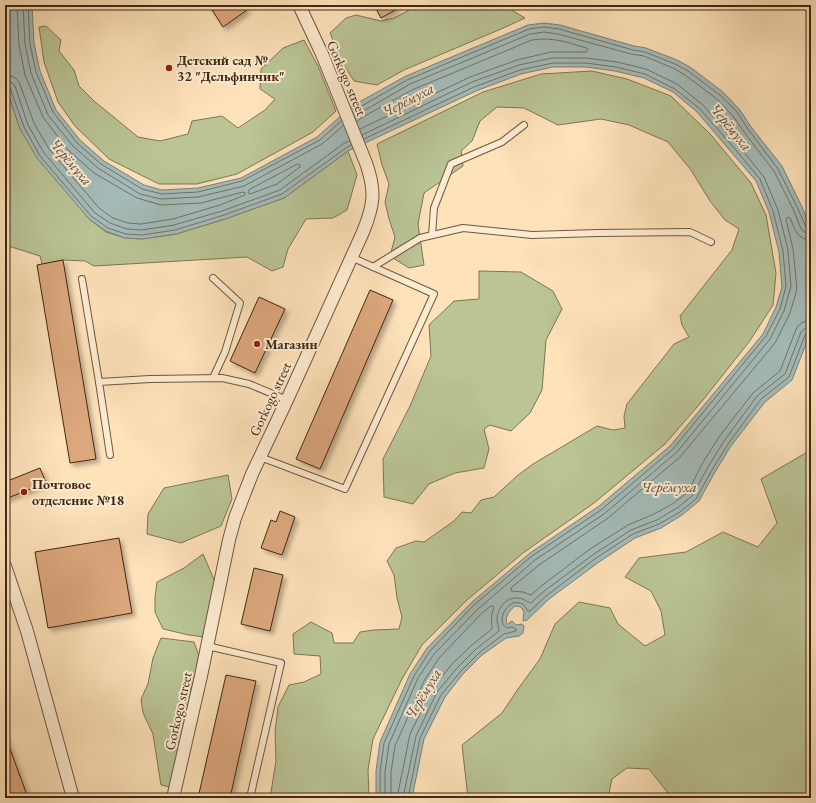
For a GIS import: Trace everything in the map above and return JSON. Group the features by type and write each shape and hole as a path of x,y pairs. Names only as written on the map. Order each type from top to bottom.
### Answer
{"street":[{"name":"Gorkogo street","path":"173,798 208,646 228,540 235,518 260,457 351,257 367,220 372,202 373,193 366,163 322,54 299,5"},
{"path":"5,566 27,631 73,798"}],"lane":[{"path":"432,236 434,208 451,164 502,142 524,125"},
{"path":"373,267 420,238 463,228 532,235 690,232 711,242"},
{"path":"260,457 345,489 434,294 351,257"},
{"path":"213,378 225,352 240,303 214,278"},
{"path":"82,279 100,382 110,455"},
{"path":"100,382 150,379 222,378 249,384 287,400"},
{"path":"208,646 281,663 250,798"}],"green space":[{"path":"419,5 503,5 525,18 404,70 377,85 354,81 342,62 330,33 346,18 356,15 381,21 394,18"},
{"path":"46,26 61,40 59,51 74,70 79,86 94,101 138,137 160,141 188,134 192,121 222,116 238,128 265,110 275,99 260,89 261,69 283,48 304,40 318,66 336,111 313,132 237,174 197,184 159,184 109,159 75,126 58,102 44,62 39,27"},
{"path":"592,71 627,79 671,96 711,135 751,183 766,215 776,273 773,305 749,342 703,400 665,444 594,503 523,553 467,600 422,645 402,679 373,739 368,770 369,798 270,798 276,761 275,732 278,707 289,685 304,682 321,674 320,656 294,654 293,634 311,622 332,633 334,643 353,643 360,632 399,629 402,617 397,598 394,575 387,561 396,548 416,541 424,542 454,521 462,512 471,513 481,500 494,497 533,464 597,426 613,430 625,428 624,416 627,404 674,344 689,337 682,325 680,316 732,250 739,229 725,220 710,201 691,170 668,142 629,125 601,119 558,125 524,108 497,107 480,121 472,141 461,151 463,166 424,193 418,224 424,265 409,268 390,256 395,237 385,202 389,184 382,165 377,144 483,92 541,74"},
{"path":"5,82 20,129 89,219 106,232 125,238 142,239 176,234 225,219 284,198 348,151 357,175 347,210 333,218 306,219 288,249 283,267 272,271 247,257 94,266 85,261 63,260 42,264 40,256 5,245"},
{"path":"479,271 521,272 553,291 562,309 546,340 542,390 530,413 511,431 490,425 484,429 489,449 484,468 455,473 429,484 413,504 384,497 383,459 410,406 431,356 429,325 454,301 479,299"},
{"path":"811,450 811,798 678,798 668,793 649,769 627,768 612,779 608,798 468,798 462,745 502,713 540,659 555,624 579,602 610,608 618,624 645,646 665,635 661,611 651,591 625,577 639,558 686,552 723,532 758,547 777,523 761,479"},
{"path":"228,475 232,499 221,526 181,543 147,534 148,514 164,488"},
{"path":"203,554 215,582 204,637 163,629 155,612 157,582 184,568"},
{"path":"161,638 194,642 200,659 191,688 186,723 170,787 161,785 153,734 143,713 141,699 148,684 153,658"}],"water":[{"name":"Черёмуха","path":"5,5 32,5 34,43 40,71 56,110 80,140 104,161 144,185 162,190 198,188 241,178 317,137 352,106 406,76 528,25 544,23 560,25 646,48 677,60 690,67 723,92 740,110 751,127 782,166 811,229 811,331 792,380 765,402 731,446 699,501 682,515 661,528 635,538 599,562 549,599 527,620 523,621 524,612 521,607 515,606 511,610 507,616 507,624 512,621 516,625 522,624 524,626 523,633 519,636 506,638 482,655 463,674 445,697 424,739 412,798 376,798 376,771 380,742 410,674 427,648 472,602 530,553 599,506 670,446 763,334 776,307 782,287 779,252 769,212 756,181 697,112 673,92 644,78 615,71 586,67 553,67 521,74 476,91 348,151 284,198 225,219 176,234 142,239 125,238 106,231 89,219 37,158 20,129 5,82"}],"building":[{"path":"209,5 243,5 247,10 223,27"},
{"path":"374,5 395,5 397,9 381,18"},
{"path":"63,260 96,459 70,463 37,265"},
{"path":"370,290 393,300 320,469 296,459"},
{"path":"259,297 285,309 255,373 230,361"},
{"path":"40,468 46,483 5,499 5,482"},
{"path":"280,511 295,517 282,555 261,548 271,520 276,522"},
{"path":"119,538 132,613 48,628 35,552"},
{"path":"254,568 283,575 270,631 241,624"},
{"path":"226,675 256,681 230,798 198,798"},
{"path":"5,735 28,798 5,798"}],"place":[{"name":"Детский сад № 32 \"Дельфинчик\"","path":"169,68"},
{"name":"Магазин","path":"257,344"},
{"name":"Почтовое отделение №18","path":"24,492"}]}
